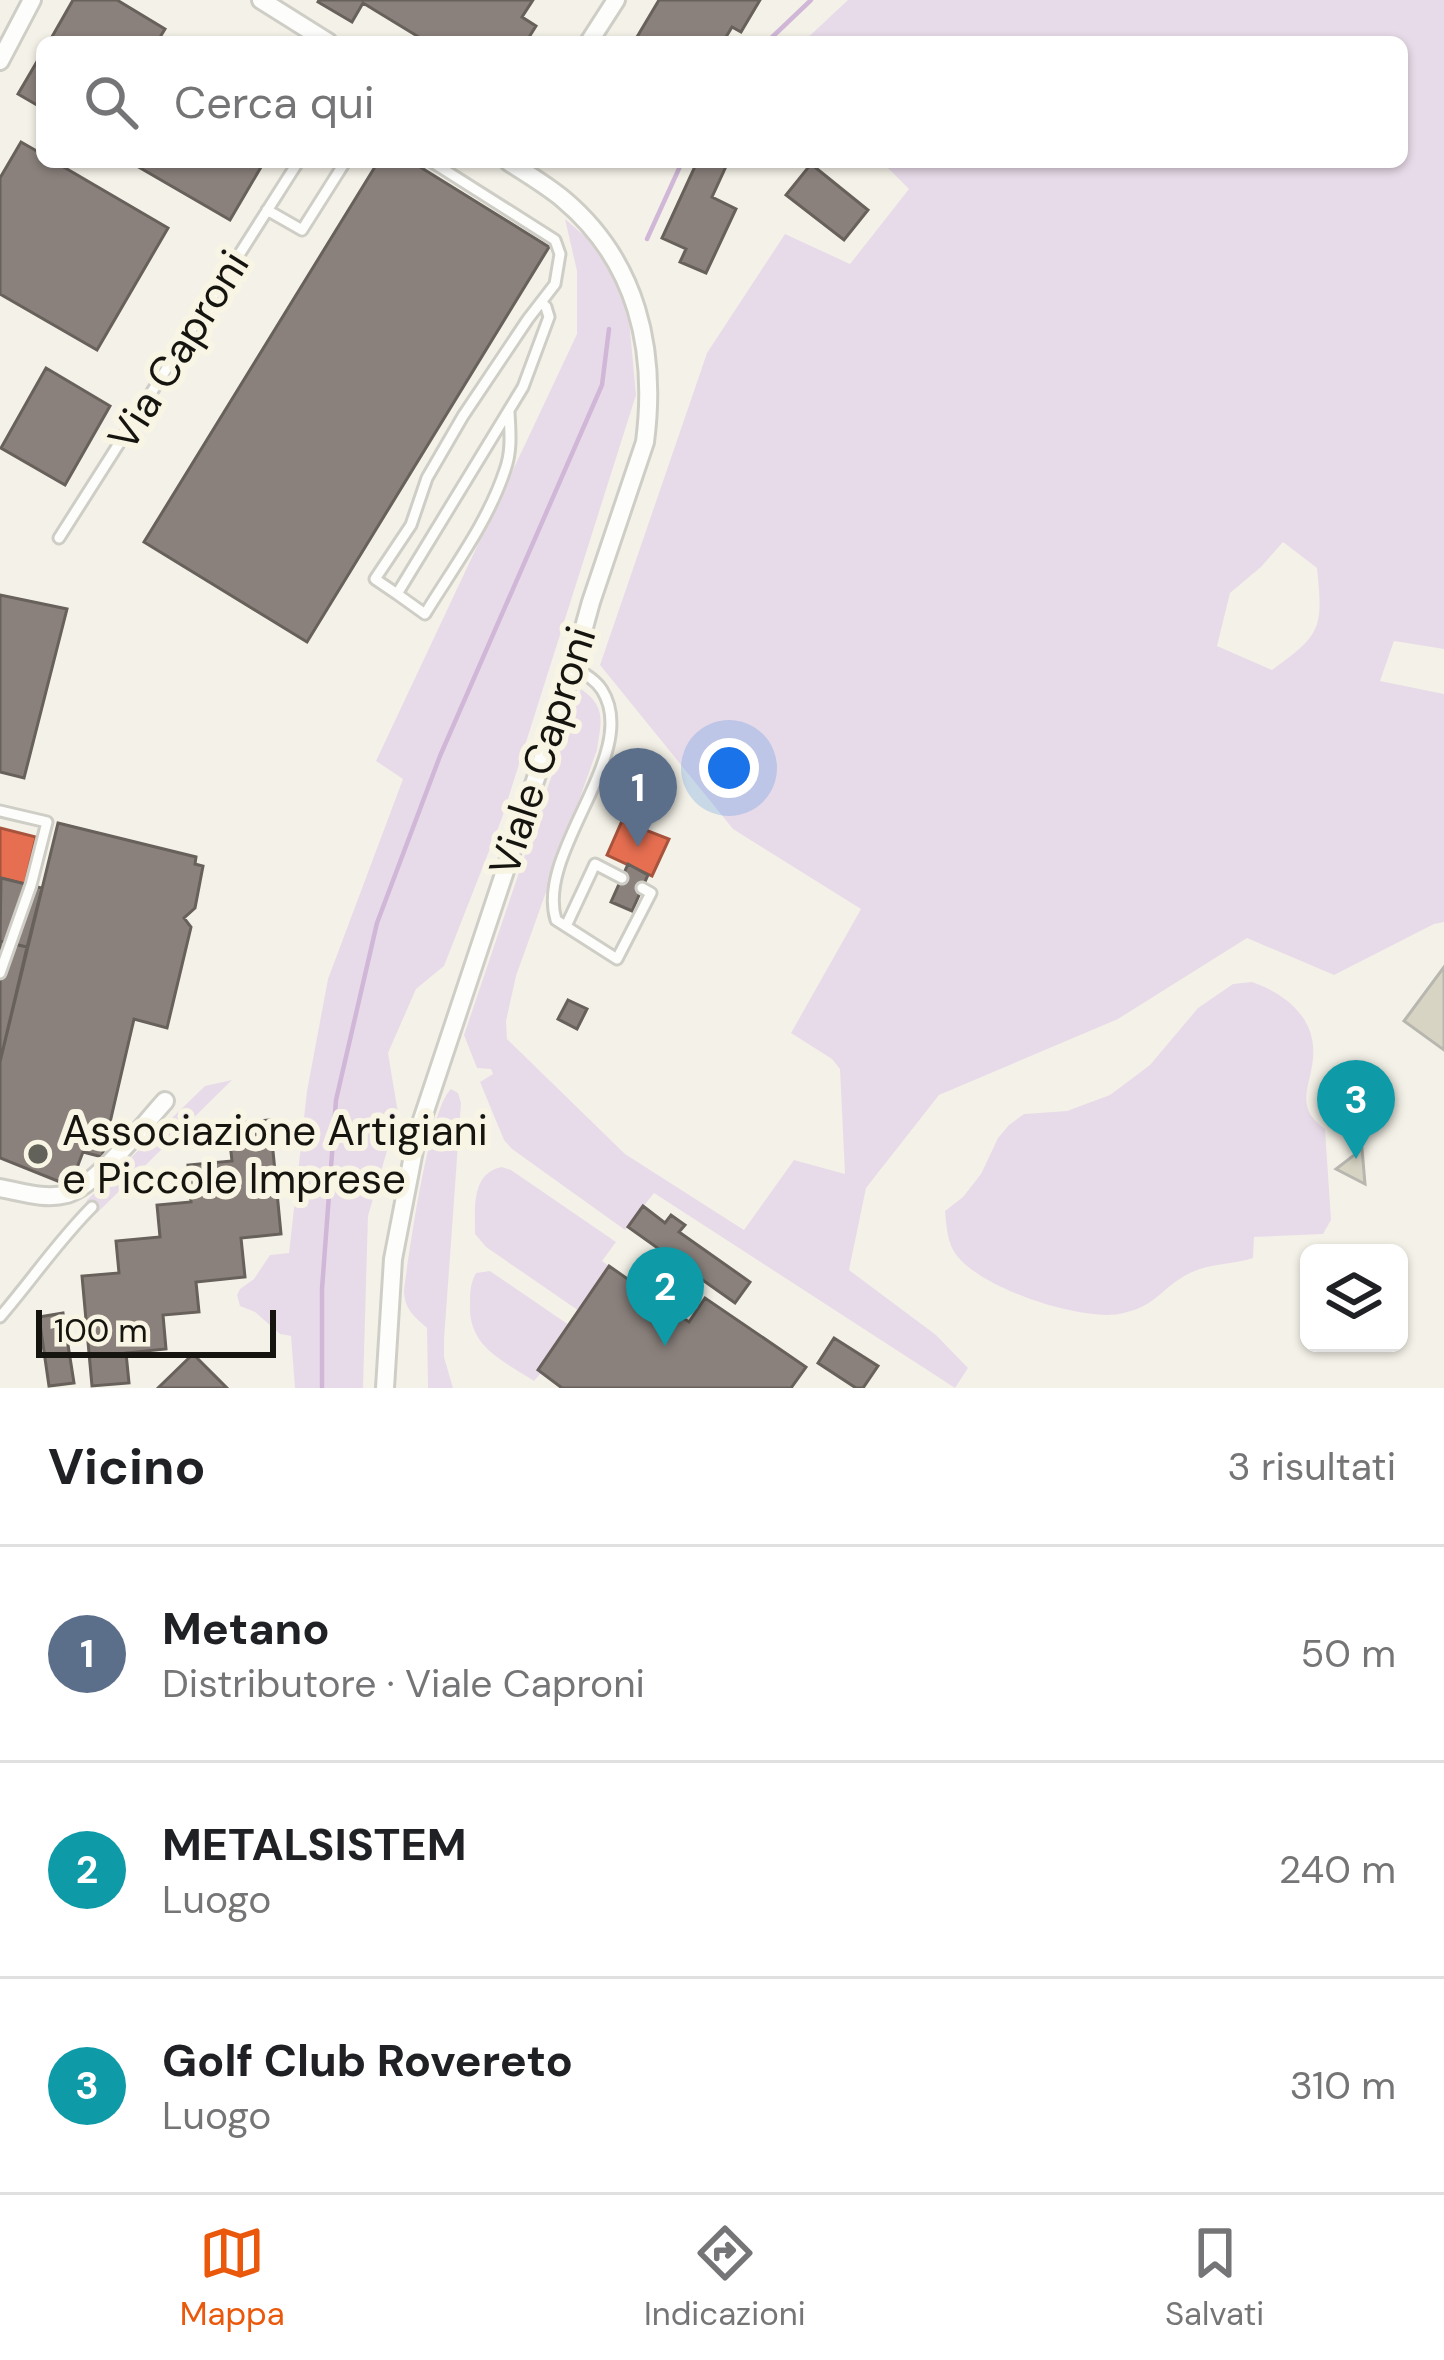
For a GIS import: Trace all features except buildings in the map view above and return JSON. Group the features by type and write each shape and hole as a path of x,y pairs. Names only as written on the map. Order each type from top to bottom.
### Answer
{"street":[{"path":"0,61 32,0"},
{"path":"260,0 318,36"},
{"path":"593,36 616,0"},
{"name":"Viale Caproni","path":"385,1388 393,1259 417,1135 644,442 648,361 629,285 613,253 565,201 519,168"},
{"path":"0,1188 43,1196 67,1194 88,1184 165,1101"}],"lane":[{"name":"Via Caproni","path":"59,538 294,168"},
{"path":"267,210 302,230 341,168"},
{"path":"441,168 555,240 560,254 555,284 463,416 428,478 411,525 375,579 424,614 480,524 506,468 511,438 508,412"},
{"path":"397,594 523,387 549,317 541,302"},
{"path":"573,667 604,692 610,731 602,767 564,854 551,905 556,920 616,958 651,893 643,888"},
{"path":"0,811 46,822 32,885 0,973"},
{"path":"566,926 595,864 622,878"},
{"path":"0,1318 62,1238 92,1208"}],"shaded area":[{"path":"848,0 1444,0 1444,649 1394,641 1380,681 1444,694 1444,922 1334,975 1247,938 1118,1019 939,1095 866,1188 849,1270 936,1335 968,1368 955,1388 654,1193 625,1230 512,1149 480,1082 493,1074 491,1069 477,1068 464,1035 581,689 599,709 597,750 516,976 507,1039 625,1154 744,1230 794,1160 845,1174 840,1069 791,1033 861,909 733,829 600,665 707,353 785,234 850,264 909,189 888,168 1408,168 1408,36 809,36","holes":["1283,542 1317,568 1320,604 1310,638 1272,670 1217,646 1230,593"]},
{"path":"565,219 602,251 628,308 636,395 502,818 444,966 416,989 388,1053 398,1113 368,1216 363,1388 295,1388 291,1336 280,1334 255,1312 240,1306 237,1295 270,1255 289,1253 307,1091 328,979 403,779 376,761 577,334 577,271"},
{"path":"1252,982 1288,1001 1310,1032 1313,1059 1307,1105 1325,1129 1331,1220 1323,1234 1254,1237 1253,1258 1198,1270 1142,1307 1119,1314 1079,1312 1027,1298 963,1262 950,1244 945,1211 981,1174 1009,1125 1024,1114 1067,1111 1110,1095 1150,1065 1198,1008 1233,984"},
{"path":"232,1080 97,1213 86,1201 205,1086"},
{"path":"451,1089 461,1103 444,1340 453,1388 428,1388 427,1328 408,1307 404,1290 428,1152"},
{"path":"502,1167 616,1242 602,1261 609,1266 579,1311 486,1247 475,1234 480,1184"},
{"path":"490,1271 569,1325 534,1381 488,1350 474,1330 472,1283 476,1273"}],"waterway":[{"path":"773,36 811,0"},
{"path":"647,239 679,168"},
{"path":"322,1388 322,1289 336,1100 377,923 440,756 602,385 609,329"}],"place":[{"name":"Metano","path":"638,847"},
{"name":"Associazione Artigiani e Piccole Imprese","path":"38,1154"},
{"name":"Golf Club Rovereto","path":"1356,1159"},
{"name":"METALSISTEM","path":"665,1346"}]}
